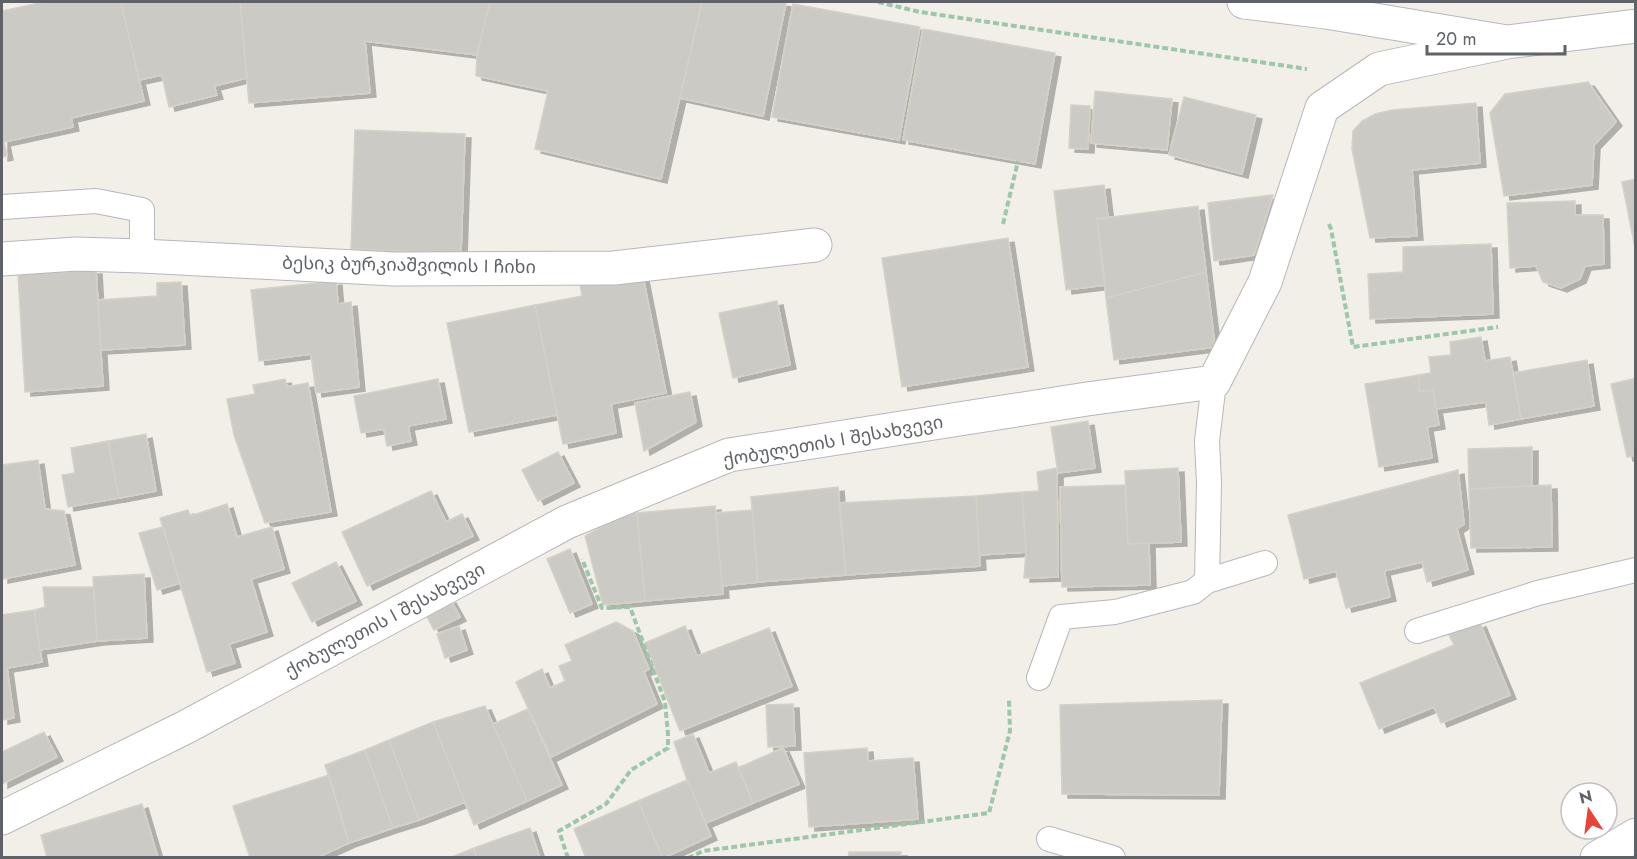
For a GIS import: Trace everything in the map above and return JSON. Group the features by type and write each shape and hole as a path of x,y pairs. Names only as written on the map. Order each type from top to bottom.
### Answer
{"street":[{"path":"1244,2 1326,12 1507,42"},
{"path":"1214,382 1265,282 1322,108 1379,69 1507,42 1635,26"},
{"name":"ბესიკ ბურკიაშვილის I ჩიხი","path":"2,259 76,255 142,256 394,269 614,268 815,245"},
{"name":"ქობულეთის I შესახვევი","path":"2,818 186,727 567,522 729,455 1087,399 1214,382"},
{"path":"1597,858 1635,835"}],"lane":[{"path":"2,207 96,201 142,210 142,256"},
{"path":"1207,581 1209,483 1207,441 1214,382"},
{"path":"1039,678 1061,617 1114,612 1193,592 1207,581 1265,563"},
{"path":"1418,631 1538,593 1635,570"},
{"path":"1049,839 1113,858"}],"path":[{"path":"878,2 920,12 1302,68"},
{"path":"1003,224 1018,161"},
{"path":"1339,270 1353,347 1498,327"},
{"path":"567,522 602,608 630,607 665,702 668,734 668,748 631,770 606,804 560,831 568,858"},
{"path":"688,858 703,851 989,813 1010,731"}],"building":[{"path":"44,2 121,2 144,101 71,118 73,127 4,142 7,156 2,157 2,11"},
{"path":"121,2 240,2 247,78 214,86 217,95 169,107 162,75 139,80"},
{"path":"240,2 490,2 477,55 365,41 370,93 249,103"},
{"path":"490,2 702,2 661,179 535,149 548,91 476,76 477,55"},
{"path":"702,2 786,3 763,116 680,98"},
{"path":"793,4 920,27 899,140 772,117"},
{"path":"923,29 1055,53 1035,164 903,140"},
{"path":"1588,82 1616,122 1594,145 1592,185 1504,196 1490,113 1505,94"},
{"path":"1095,91 1172,99 1167,150 1091,143"},
{"path":"1184,97 1256,115 1242,174 1169,155"},
{"path":"1476,103 1480,163 1412,170 1417,236 1370,238 1352,149 1353,131 1362,121 1375,114 1392,110"},
{"path":"1071,105 1090,106 1088,149 1069,148"},
{"path":"355,130 465,134 461,253 351,249"},
{"path":"1636,179 1636,253 1622,182"},
{"path":"1104,185 1108,218 1097,219 1105,285 1066,290 1054,191"},
{"path":"1273,195 1254,255 1214,261 1208,203"},
{"path":"1575,201 1575,215 1603,215 1604,264 1585,266 1580,279 1561,288 1543,282 1536,266 1510,268 1507,203"},
{"path":"1198,206 1206,272 1106,298 1097,219"},
{"path":"1008,238 1028,367 902,387 882,258"},
{"path":"1491,244 1493,314 1370,319 1368,274 1403,272 1403,247"},
{"path":"96,270 103,386 25,392 18,274"},
{"path":"642,272 666,393 611,404 616,433 563,444 535,305 582,296 580,284"},
{"path":"1206,272 1215,347 1114,360 1106,298"},
{"path":"336,281 338,304 351,302 359,387 316,393 311,354 259,361 251,290"},
{"path":"181,282 185,345 101,350 98,300 157,296 157,283"},
{"path":"777,301 790,365 733,378 719,313"},
{"path":"535,305 557,415 469,432 447,323"},
{"path":"1481,337 1485,361 1510,357 1521,419 1489,425 1486,402 1436,409 1433,390 1420,392 1418,375 1431,373 1429,357 1451,355 1450,342"},
{"path":"1587,360 1594,406 1521,419 1513,373"},
{"path":"1418,375 1420,392 1433,390 1439,425 1427,427 1432,458 1379,467 1365,384"},
{"path":"1636,378 1636,455 1627,457 1611,384"},
{"path":"285,379 287,387 308,383 331,512 265,523 234,435 227,399 255,394 253,385"},
{"path":"438,379 446,419 408,426 411,441 387,446 384,429 361,433 354,396"},
{"path":"690,392 696,422 644,451 635,403"},
{"path":"1088,421 1095,468 1058,473 1051,427"},
{"path":"146,434 156,491 119,498 108,441"},
{"path":"108,441 119,498 68,507 62,475 75,473 71,448"},
{"path":"1532,447 1532,486 1469,489 1468,449"},
{"path":"558,452 574,483 538,501 522,470"},
{"path":"38,460 45,509 64,511 75,565 2,579 2,465"},
{"path":"1057,468 1058,577 1024,578 1026,552 1022,492 1039,491 1037,472"},
{"path":"1178,468 1181,542 1128,544 1125,471"},
{"path":"1458,470 1464,524 1457,529 1468,570 1427,582 1422,562 1384,571 1390,597 1346,608 1336,571 1304,579 1288,515"},
{"path":"1125,485 1128,544 1149,543 1150,585 1062,587 1060,487"},
{"path":"1551,485 1552,547 1471,548 1469,489"},
{"path":"838,487 846,575 758,582 751,497"},
{"path":"431,491 446,522 462,514 473,536 367,586 342,532"},
{"path":"1022,492 1026,552 981,555 976,496"},
{"path":"976,496 980,566 846,575 839,503"},
{"path":"227,504 237,537 272,527 284,569 251,579 267,632 229,644 235,663 207,672 160,518 188,510 190,516"},
{"path":"715,506 723,594 645,601 637,513"},
{"path":"752,510 758,582 722,586 716,513"},
{"path":"637,513 645,601 603,605 585,536 620,516"},
{"path":"163,527 180,583 157,590 139,533"},
{"path":"570,549 592,604 570,613 547,559"},
{"path":"336,562 356,601 312,622 292,583"},
{"path":"144,574 147,638 97,641 93,577"},
{"path":"43,587 94,587 97,641 40,650 34,610 45,607"},
{"path":"450,599 460,617 434,630 425,613"},
{"path":"34,610 42,662 7,668 14,718 2,720 2,615"},
{"path":"616,622 633,631 649,669 644,672 657,704 551,757 516,682 542,669 550,688 565,681 559,666 572,661 565,645"},
{"path":"1480,623 1510,695 1441,723 1434,707 1379,729 1360,683 1454,645 1449,635"},
{"path":"459,626 467,650 445,658 437,634"},
{"path":"685,626 697,656 769,628 792,686 680,731 645,643"},
{"path":"1222,700 1219,795 1062,794 1060,705"},
{"path":"793,704 795,746 768,747 766,705"},
{"path":"485,706 527,801 474,825 433,722"},
{"path":"528,709 562,785 527,801 493,724"},
{"path":"433,722 465,802 419,820 389,740"},
{"path":"44,732 57,757 2,784 2,752"},
{"path":"693,734 709,773 736,762 753,803 706,823 687,780 674,742"},
{"path":"389,740 419,820 393,828 365,750"},
{"path":"783,748 799,784 753,803 738,768"},
{"path":"867,748 868,761 913,758 918,819 809,827 804,753"},
{"path":"365,750 393,828 349,843 325,765"},
{"path":"329,775 349,843 316,858 250,858 233,806"},
{"path":"687,780 711,836 663,858 638,801"},
{"path":"638,801 663,858 586,858 574,829"},
{"path":"142,804 158,858 47,858 41,835"},
{"path":"530,828 540,858 477,858 474,848"},
{"path":"474,848 477,858 449,858"},
{"path":"849,852 901,852 901,858 848,858"}]}
